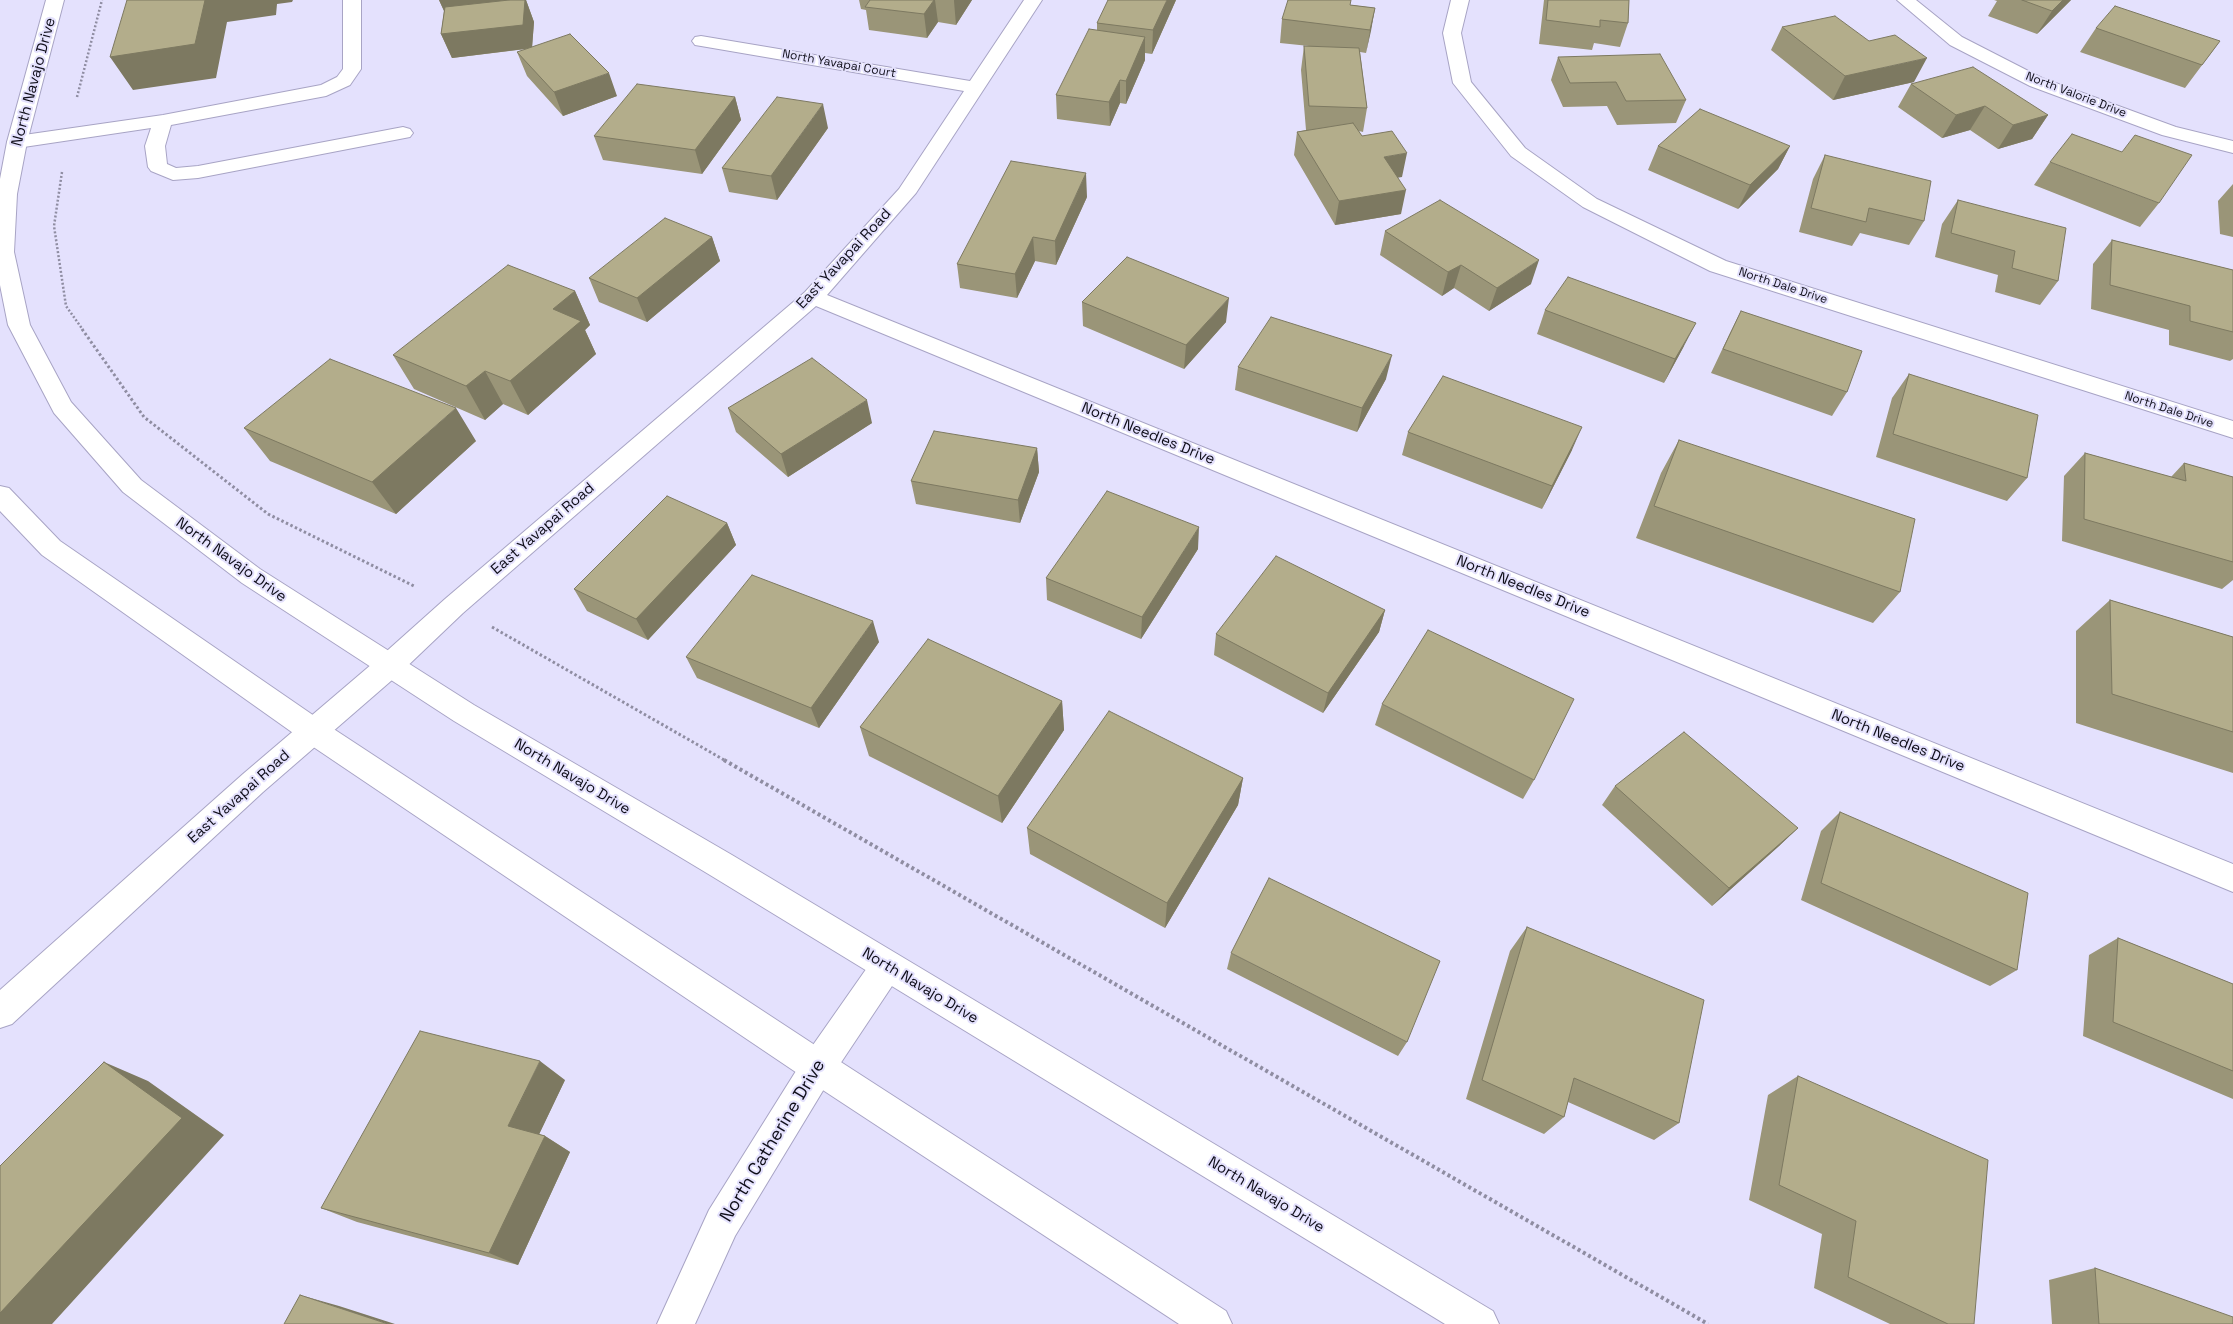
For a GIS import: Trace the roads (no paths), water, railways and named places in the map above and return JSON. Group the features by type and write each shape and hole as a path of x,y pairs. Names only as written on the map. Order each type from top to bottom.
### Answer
{"street":[{"name":"North Navajo Drive","path":"55,0 8,144 4,252 19,325 62,407 132,486 251,576 389,666 1480,1324"},
{"path":"8,144 163,121 326,90 344,81 352,69 352,0"},
{"name":"East Yavapai Road","path":"0,1012 253,783 389,666 454,606 813,297 906,193 977,88 1033,0"},
{"name":"North Dale Drive","path":"1460,0 1452,33 1462,83 1518,152 1590,203 1718,266 2233,430"},
{"name":"North Valorie Drive","path":"1906,0 1956,41 2036,82 2170,131 2233,147"},
{"name":"North Yavapai Court","path":"701,40 977,88"},
{"path":"163,121 154,146 158,167 173,174 198,172 403,133"},
{"name":"North Needles Drive","path":"813,297 2233,878"},
{"path":"0,495 51,548 313,732 818,1066 1213,1324"},
{"name":"North Catherine Drive","path":"676,1324 722,1223 818,1066 887,966"}]}
